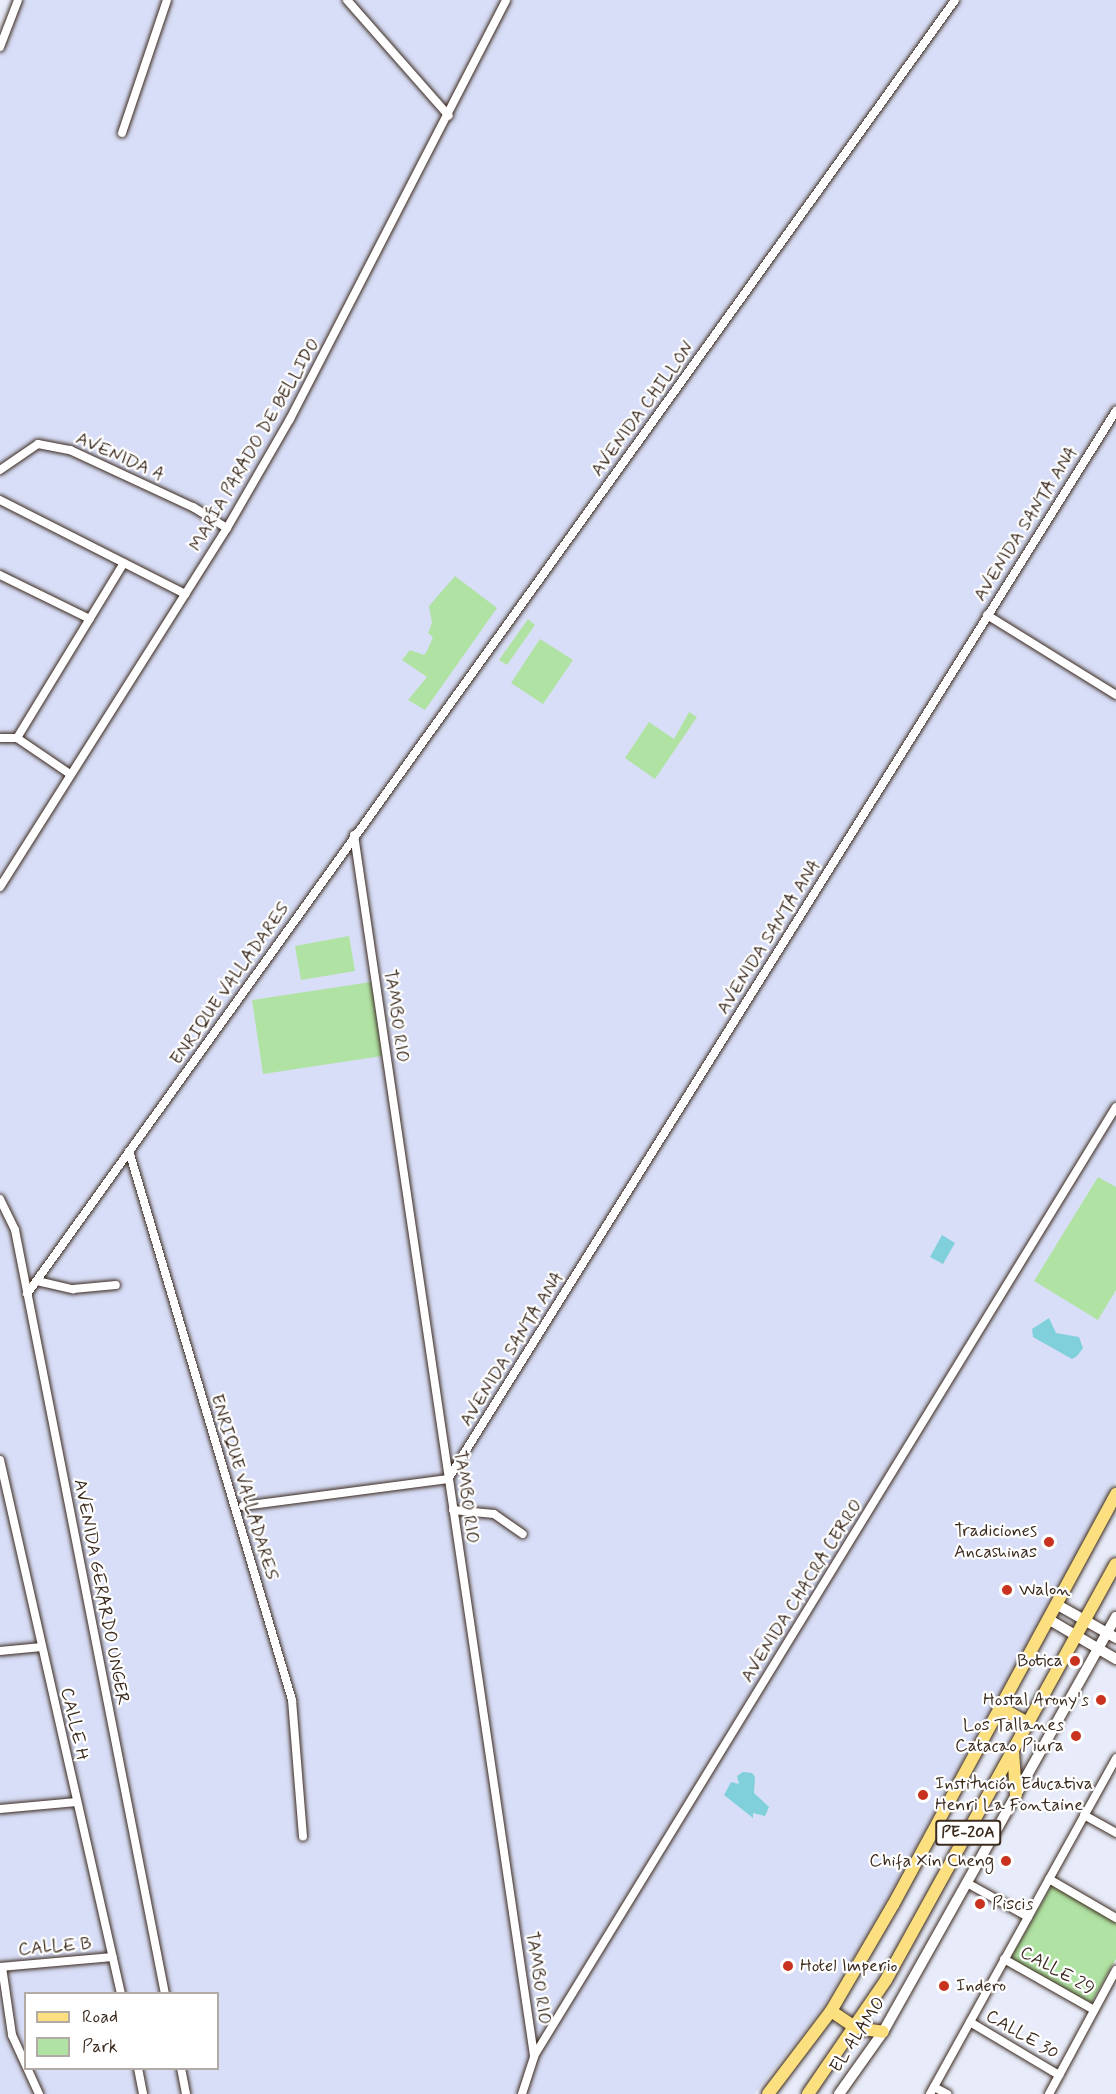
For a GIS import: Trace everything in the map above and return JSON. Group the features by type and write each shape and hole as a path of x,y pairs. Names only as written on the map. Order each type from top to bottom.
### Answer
{"main road":[{"name":"PE-20A","path":"768,2094 831,2011 915,1865 1116,1494"},
{"name":"PE-20A","path":"808,2094 856,2028 1116,1564"},
{"path":"999,1707 1028,1723"},
{"path":"1013,1750 1016,1795"},
{"path":"831,2011 856,2028 882,2032"}],"street":[{"path":"0,47 18,0"},
{"path":"122,133 167,0"},
{"path":"347,0 449,116"},
{"name":"MARÍA PARADO DE BELLIDO","path":"0,887 227,528 290,419 449,116 506,0"},
{"name":"AVENIDA CHILLON","path":"354,835 955,0"},
{"name":"AVENIDA SANTA ANA","path":"448,1479 1116,411"},
{"name":"AVENIDA A","path":"0,470 38,444 70,450 193,507 227,528"},
{"path":"0,500 185,594"},
{"path":"17,738 124,563"},
{"path":"0,574 90,619"},
{"path":"987,615 1116,695"},
{"path":"0,738 17,738 70,774"},
{"name":"ENRIQUE VALLADARES","path":"27,1294 354,835"},
{"name":"TAMBO RIO","path":"354,835 534,2056"},
{"name":"AVENIDA CHACRA CERRO","path":"522,2094 534,2056 1116,1107"},
{"name":"ENRIQUE VALLADARES","path":"129,1151 292,1700 303,1838"},
{"name":"AVENIDA GERARDO UNGER","path":"0,1199 15,1230 165,1992"},
{"path":"37,1281 73,1289 116,1285"},
{"name":"CALLE H","path":"0,1460 121,1992"},
{"path":"243,1506 448,1479"},
{"path":"453,1510 494,1514 523,1534"},
{"path":"1056,1604 1112,1635"},
{"name":"EL ALAMO","path":"839,2094 882,2032 1099,1649 1112,1635 1116,1617"},
{"path":"1048,1619 1116,1659"},
{"path":"0,1651 42,1647"},
{"path":"947,2094 932,2090 1116,1758"},
{"path":"0,1809 77,1802"},
{"path":"1084,1815 1116,1833"},
{"path":"1049,1879 1116,1918"},
{"path":"967,1883 1028,1917"},
{"name":"CALLE B","path":"1,1967 113,1957"},
{"name":"CALLE 29","path":"1004,1959 1094,2010"},
{"path":"1,1967 12,2034 24,2061"},
{"path":"1049,2094 1116,1970"},
{"name":"CALLE 30","path":"970,2022 1059,2075"},
{"path":"28,2070 39,2094"},
{"path":"138,2070 143,2094"},
{"path":"181,2070 186,2094"}],"shaded area":[{"path":"13,0 1116,0 1116,1481 875,1921 819,2013 754,2094 0,2094 0,36"}],"green space":[{"path":"455,576 497,608 425,710 408,700 427,677 402,660 410,650 424,655 427,651 433,637 428,633 432,623 429,606"},
{"path":"528,619 535,625 507,665 499,660"},
{"path":"540,639 573,660 543,704 511,683"},
{"path":"689,712 697,717 655,779 625,758 649,722 674,739"},
{"path":"349,936 355,971 301,980 295,946"},
{"path":"371,982 382,1056 263,1074 252,1000"},
{"path":"1098,1177 1116,1187 1116,1290 1098,1320 1034,1281"},
{"path":"1052,1885 1116,1922 1116,1959 1091,2003 1010,1959"}],"water":[{"path":"942,1235 955,1243 943,1264 930,1257"},
{"path":"1049,1318 1056,1333 1079,1337 1083,1348 1077,1356 1072,1359 1033,1337 1032,1329"},
{"path":"743,1772 752,1773 755,1777 754,1793 769,1807 765,1816 753,1813 753,1818 724,1795 731,1782 739,1784 737,1776"}],"place":[{"name":"Tradiciones Ancashinas","path":"1049,1542"},
{"name":"Walon","path":"1007,1590"},
{"name":"Botica","path":"1075,1661"},
{"name":"Hostal Arony's","path":"1101,1700"},
{"name":"Los Tallanes Catacao Piura","path":"1076,1736"},
{"name":"Institución Educativa Henri La Fontaine","path":"923,1795"},
{"name":"Chifa Xin Cheng","path":"1006,1861"},
{"name":"Piscis","path":"980,1904"},
{"name":"Hotel Imperio","path":"788,1966"},
{"name":"Indero","path":"944,1986"}]}
